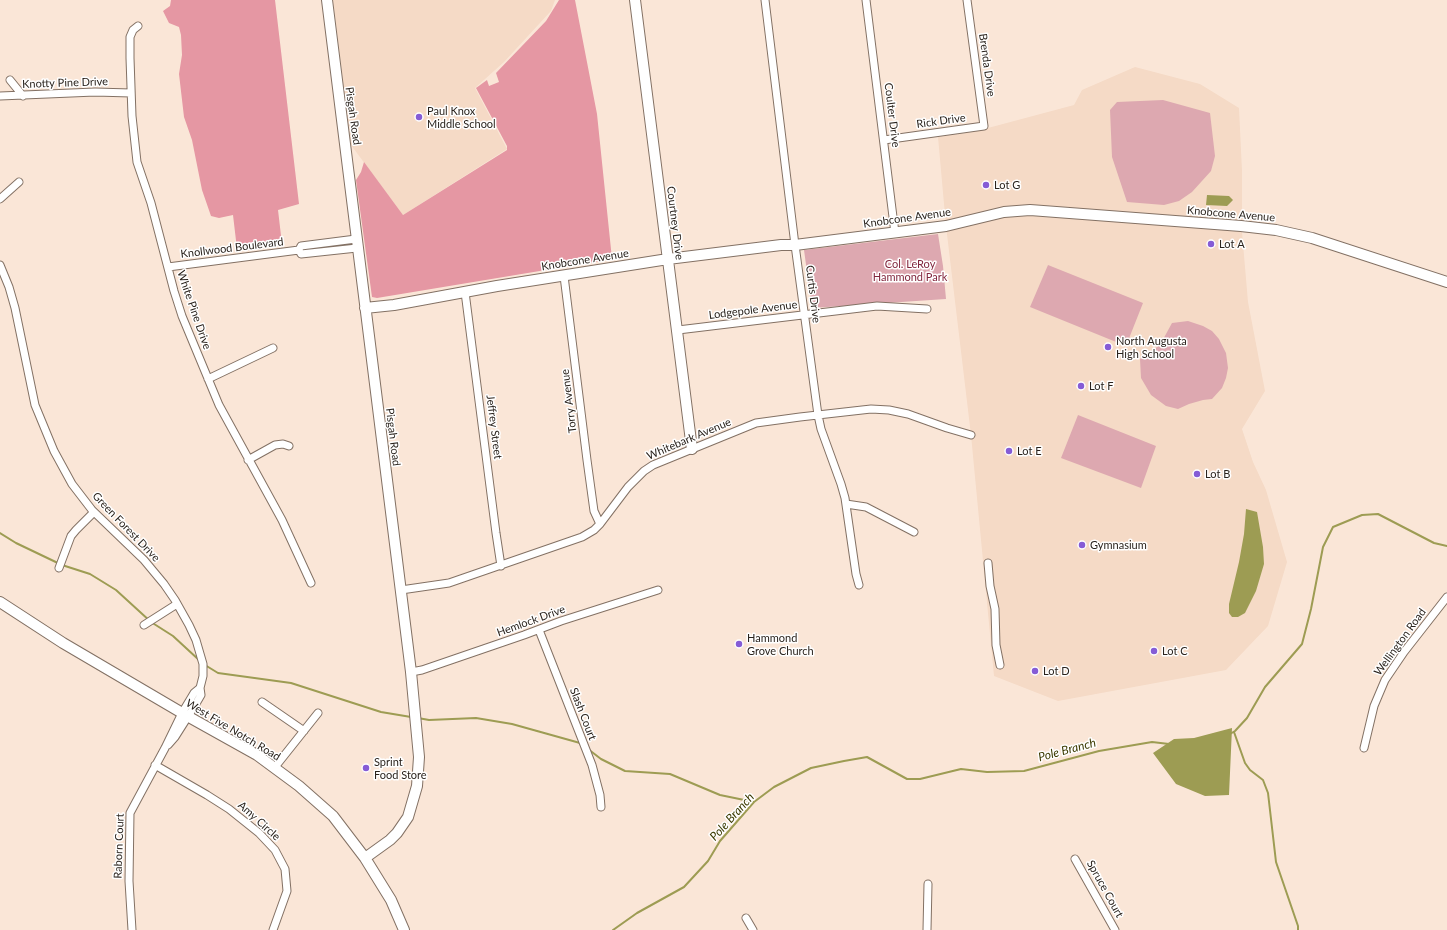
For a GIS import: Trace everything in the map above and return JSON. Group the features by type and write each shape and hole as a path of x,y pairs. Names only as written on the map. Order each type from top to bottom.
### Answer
{"street":[{"name":"Pisgah Road","path":"327,0 411,672 419,757 419,773 415,796 408,817 397,833 384,845 365,858"},
{"name":"Courtney Drive","path":"635,0 692,449"},
{"name":"Curtis Drive","path":"765,0 795,245 818,415 821,429 841,484 846,504 856,574 859,585"},
{"name":"Coulter Drive","path":"866,0 895,232"},
{"name":"Brenda Drive","path":"967,0 984,126 977,127"},
{"name":"White Pine Drive","path":"138,26 133,30 130,37 131,93 138,162 153,210 182,316 208,379 228,422 282,520 311,583"},
{"path":"10,80 23,96"},
{"name":"Knotty Pine Drive","path":"0,96 95,92 131,93"},
{"name":"Rick Drive","path":"884,140 977,127"},
{"path":"0,199 19,182"},
{"name":"Knobcone Avenue","path":"365,308 405,303 668,259 946,226 1004,212 1030,210 1276,230 1312,238 1447,282"},
{"name":"Knollwood Boulevard","path":"168,267 299,250 301,246 357,243"},
{"name":"Green Forest Drive","path":"0,266 9,287 15,308 38,415 64,470 82,498 94,512 144,560 164,584 192,630 199,648 204,670 200,688 194,693 185,715"},
{"name":"Torry Avenue","path":"564,276 594,511 600,524"},
{"name":"Jeffrey Street","path":"465,292 501,566"},
{"name":"Lodgepole Avenue","path":"678,330 877,306 927,309"},
{"path":"208,379 273,348"},
{"name":"Whitebark Avenue","path":"401,590 449,583 582,537 594,530 600,524 628,487 644,471 653,465 756,423 871,409 889,410 908,414 971,435"},
{"path":"248,460 275,445 283,444 289,446"},
{"path":"846,504 866,507 914,532"},
{"path":"59,568 71,536 94,512"},
{"path":"988,563 990,586 995,609 996,645 1000,665"},
{"name":"Hemlock Drive","path":"411,672 429,668 561,621 658,590"},
{"name":"Wellington Road","path":"1364,748 1374,706 1386,680 1404,652 1447,597"},
{"name":"West Five Notch Road","path":"0,602 63,642 275,767 333,816 365,858 391,900 404,930"},
{"path":"144,624 177,604"},
{"name":"Slash Court","path":"539,630 592,765 600,795 601,807"},
{"path":"262,702 304,731"},
{"path":"275,767 318,713"},
{"name":"Raborn Court","path":"132,930 129,881 129,819 132,808 155,765 185,715"},
{"name":"Amy Circle","path":"155,765 229,809 259,833 274,850 284,869 287,891 273,930"},
{"name":"Spruce Court","path":"1075,859 1115,930"},
{"path":"927,930 928,884"},
{"path":"746,918 753,930"}],"shaded area":[{"path":"171,0 275,0 299,204 278,210 282,244 237,249 233,215 219,218 211,216 202,190 192,140 184,117 179,74 182,55 181,35 179,27 169,23 163,11 170,6"},
{"name":"Paul Knox Middle School","path":"333,0 555,0 551,11 504,62 475,88 507,149 403,215 351,145"},
{"path":"559,0 575,0 597,114 612,259 377,298 372,297 356,180 361,172 364,162 403,215 507,150 507,146 476,88 487,80 489,86 499,82 496,73 546,21"},
{"name":"North Augusta High School","path":"1135,67 1200,84 1239,108 1242,171 1242,232 1248,302 1265,391 1242,429 1253,462 1266,490 1287,562 1268,626 1226,670 1058,701 994,676 971,435 946,226 938,137 973,132 1074,105 1082,90"},
{"path":"1207,195 1229,196 1233,200 1227,206 1206,205"},
{"path":"1246,509 1257,512 1263,547 1264,564 1256,591 1245,613 1238,617 1232,617 1229,613 1229,604 1239,562 1244,534"},
{"path":"1232,728 1229,795 1205,796 1176,784 1153,753 1174,739 1194,738"}],"green space":[{"path":"1163,100 1210,113 1215,156 1211,171 1192,192 1179,201 1164,205 1127,202 1112,157 1110,110 1117,102"},
{"name":"Col. LeRoy Hammond Park","path":"938,234 946,299 812,308 804,250"},
{"path":"1048,265 1143,303 1126,346 1030,307"},
{"path":"1188,321 1212,331 1219,339 1226,353 1228,368 1222,388 1212,399 1189,404 1178,409 1166,406 1151,395 1141,378 1140,359 1160,345 1172,323"},
{"path":"1078,415 1156,446 1141,488 1061,458"}],"waterway":[{"name":"Pole Branch","path":"1230,734 1235,731 1247,718 1265,687 1302,644 1311,609 1323,547 1333,527 1362,515 1378,514 1434,543 1447,546"},
{"path":"0,533 16,543 62,565 90,574 116,590 151,622 173,636 199,660"},
{"path":"205,665 218,673 291,683 381,712 411,717"},
{"path":"418,718 429,720 476,718 512,724 580,743"},
{"path":"1234,732 1245,763 1250,770 1263,780 1268,793 1276,862 1298,926 1298,930"},
{"name":"Pole Branch","path":"613,930 637,913 684,887 708,861 720,841 754,802 774,787 811,768 867,757 907,779 920,779 961,769 987,772 1024,771 1099,751 1152,742 1169,744"},
{"path":"588,749 601,759 625,771 670,774 720,795 754,802"}],"place":[{"name":"Paul Knox Middle School","path":"419,117"},
{"name":"Lot G","path":"986,185"},
{"name":"Lot A","path":"1211,244"},
{"name":"North Augusta High School","path":"1108,347"},
{"name":"Lot F","path":"1081,386"},
{"name":"Lot E","path":"1009,451"},
{"name":"Lot B","path":"1197,474"},
{"name":"Gymnasium","path":"1082,545"},
{"name":"Hammond Grove Church","path":"739,644"},
{"name":"Lot C","path":"1154,651"},
{"name":"Lot D","path":"1035,671"},
{"name":"Sprint Food Store","path":"366,768"}]}
